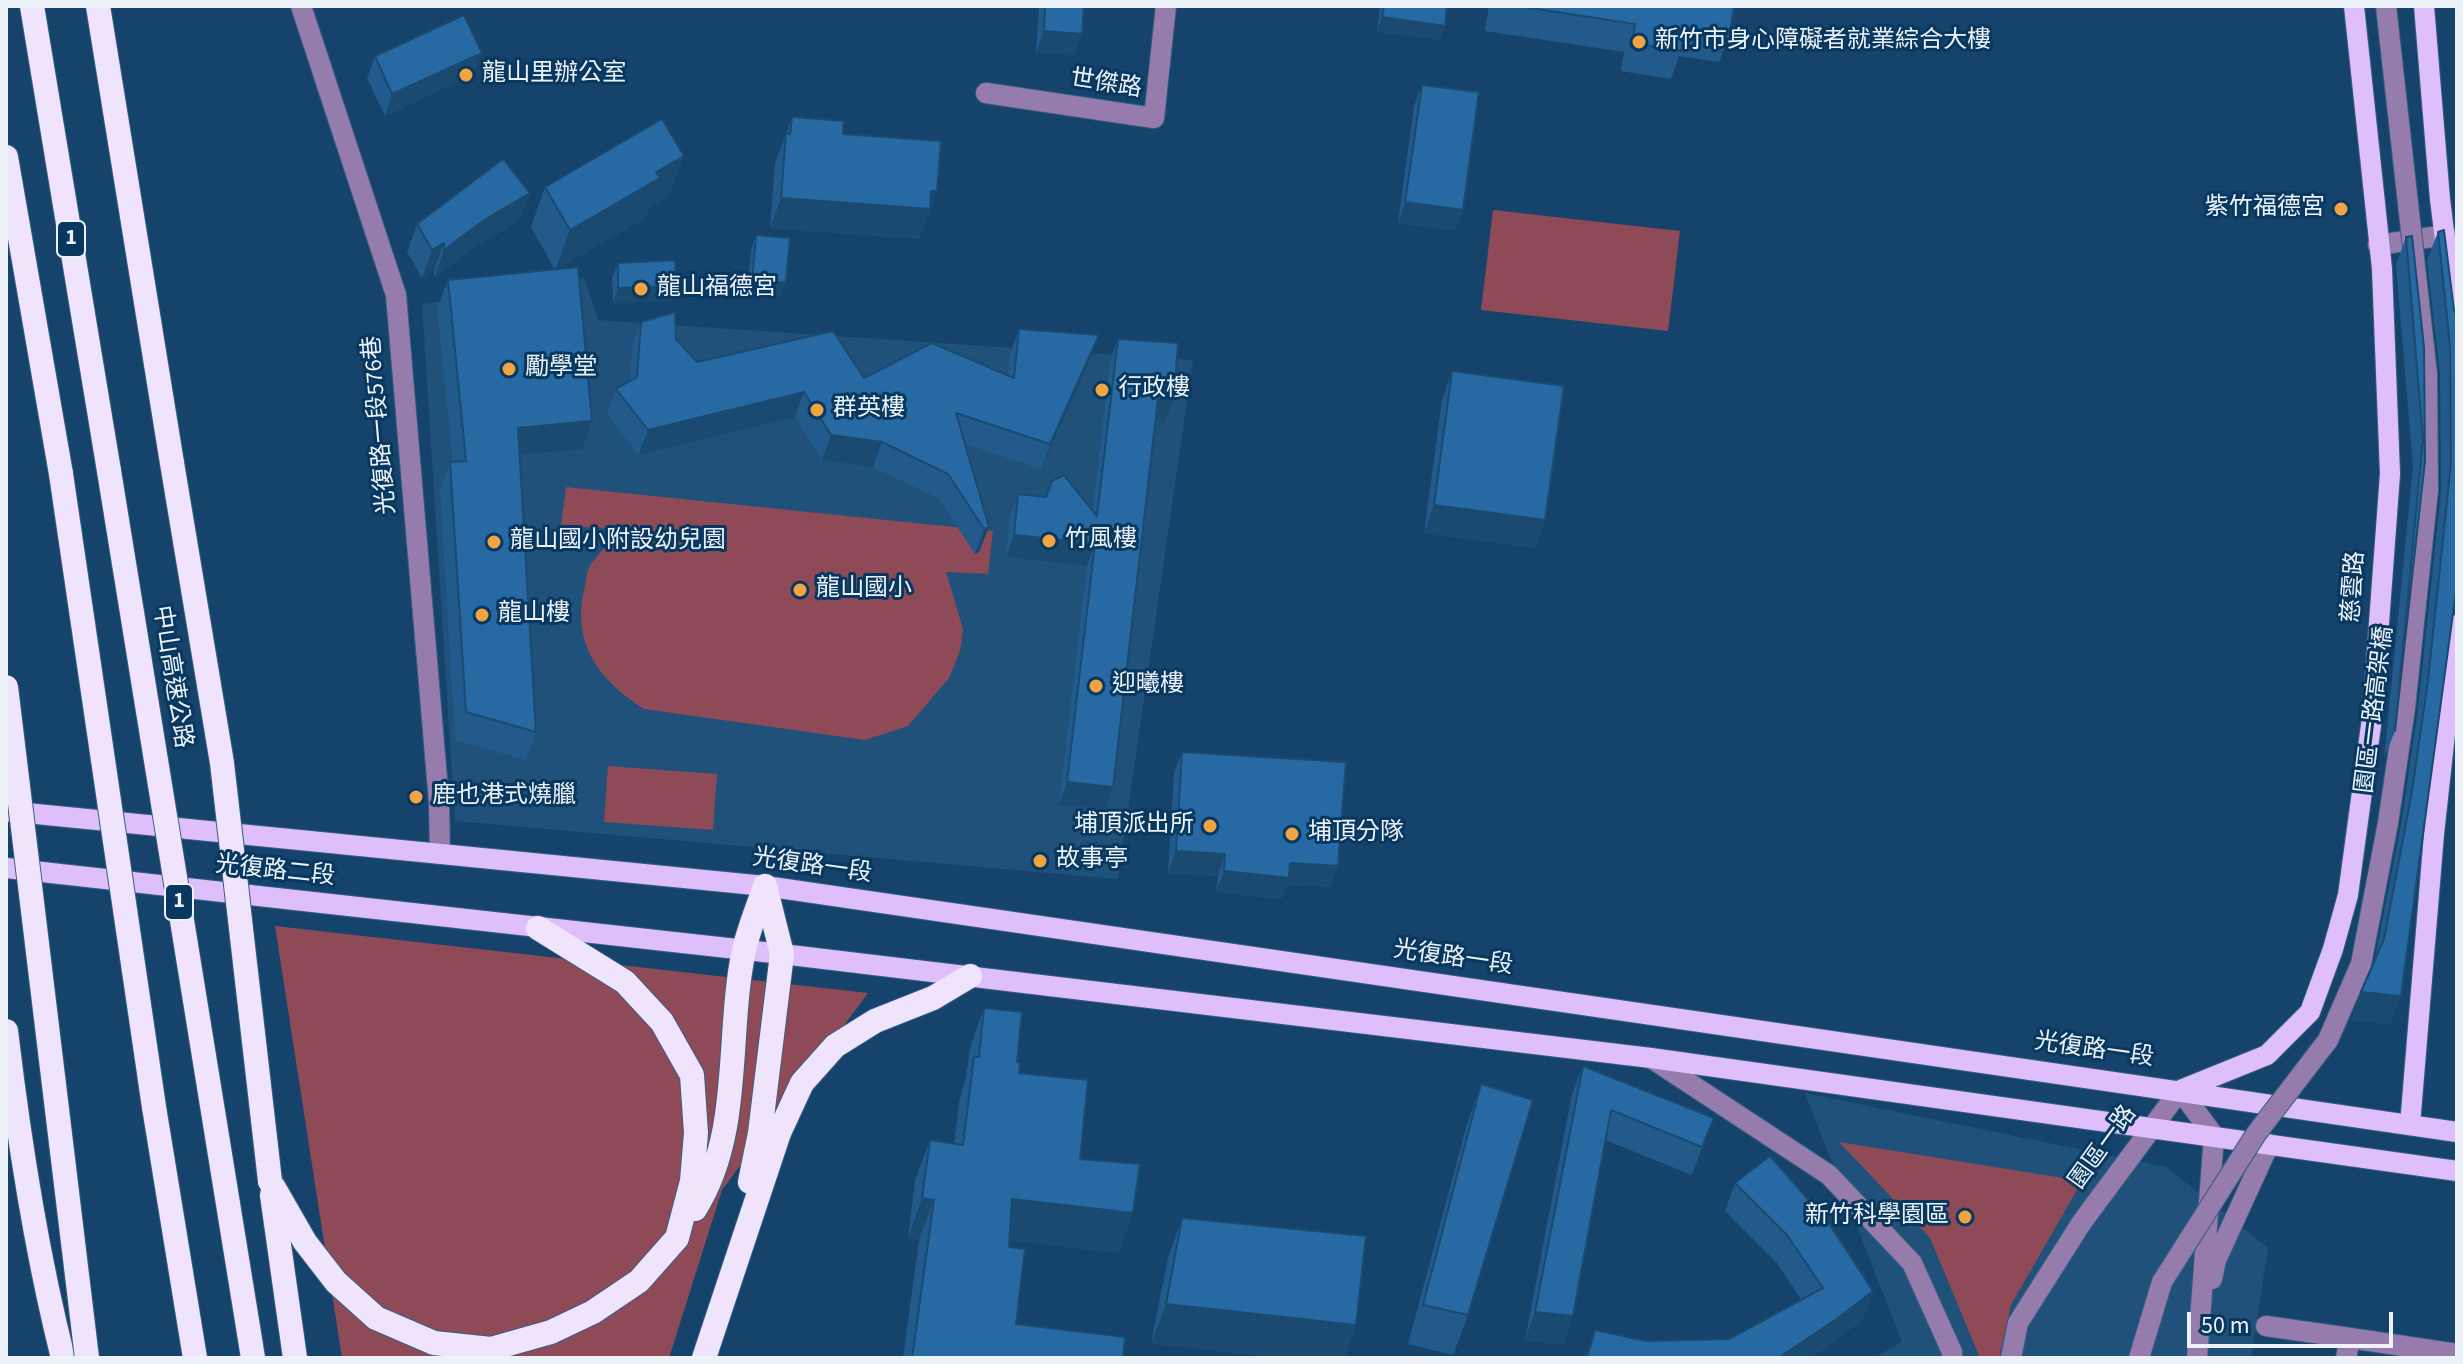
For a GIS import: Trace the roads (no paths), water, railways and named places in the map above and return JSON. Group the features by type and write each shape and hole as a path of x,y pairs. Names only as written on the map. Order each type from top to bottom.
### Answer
{"highway":[{"name":"中山高速公路","path":"32,6 253,1358"},
{"path":"98,6 222,763 270,1181 295,1358"},
{"name":"1","path":"6,157 61,474 154,1107 195,1358"},
{"path":"6,687 87,1358"},
{"path":"270,1181 305,1242 336,1282 376,1318 434,1343 491,1349 551,1332 593,1312 639,1281 677,1238 704,1195 718,1154 731,1075 744,950 765,886"},
{"path":"728,1290 760,1133 782,954 765,886"},
{"path":"538,928 625,982 662,1022 692,1075 696,1133 692,1181 677,1238"},
{"path":"704,1358 779,1133 802,1083 835,1046 875,1021 933,998 970,976"},
{"path":"6,1031 47,1295 63,1358"}],"main road":[{"name":"慈雲路","path":"2180,1090 2267,1055 2310,1012 2333,949 2348,895 2372,718 2390,474 2382,269 2354,6"},
{"path":"2424,6 2440,199 2457,337"},
{"path":"2410,1125 2434,834 2457,625"},
{"name":"光復路二段","path":"6,811 440,854"},
{"name":"光復路一段","path":"440,854 765,886 2457,1132"},
{"name":"光復路二段","path":"6,868 538,928"},
{"path":"538,928 782,954 1651,1058 2457,1171"}],"street":[{"name":"光復路一段576巷","path":"301,6 396,295 441,832 440,854"},
{"name":"世傑路","path":"986,93 1154,118 1166,6"},
{"name":"園區一路高架橋","path":"2139,1358 2162,1282 2256,1134 2328,1040 2361,964 2385,839 2405,708 2428,490 2427,374 2386,6"},
{"path":"2378,245 2446,235"},
{"path":"1651,1058 1829,1175 1912,1263 1952,1358"},
{"path":"2180,1090 2214,1136 2197,1358"},
{"name":"園區一路","path":"2011,1358 2018,1323 2082,1222 2180,1090"},
{"path":"2197,1358 2216,1260 2269,1144"},
{"path":"2266,1326 2348,1348 2457,1354"}],"place":[{"name":"新竹市身心障礙者就業綜合大樓","path":"1639,42"},
{"name":"龍山里辦公室","path":"466,75"},
{"name":"紫竹福德宮","path":"2341,209"},
{"name":"龍山福德宮","path":"641,289"},
{"name":"勵學堂","path":"509,369"},
{"name":"行政樓","path":"1102,390"},
{"name":"群英樓","path":"817,410"},
{"name":"竹風樓","path":"1049,541"},
{"name":"龍山國小附設幼兒園","path":"494,542"},
{"name":"龍山國小","path":"800,590"},
{"name":"龍山樓","path":"482,615"},
{"name":"迎曦樓","path":"1096,686"},
{"name":"鹿也港式燒臘","path":"416,797"},
{"name":"埔頂派出所","path":"1210,826"},
{"name":"埔頂分隊","path":"1292,834"},
{"name":"故事亭","path":"1040,861"},
{"name":"新竹科學園區","path":"1965,1217"}]}
